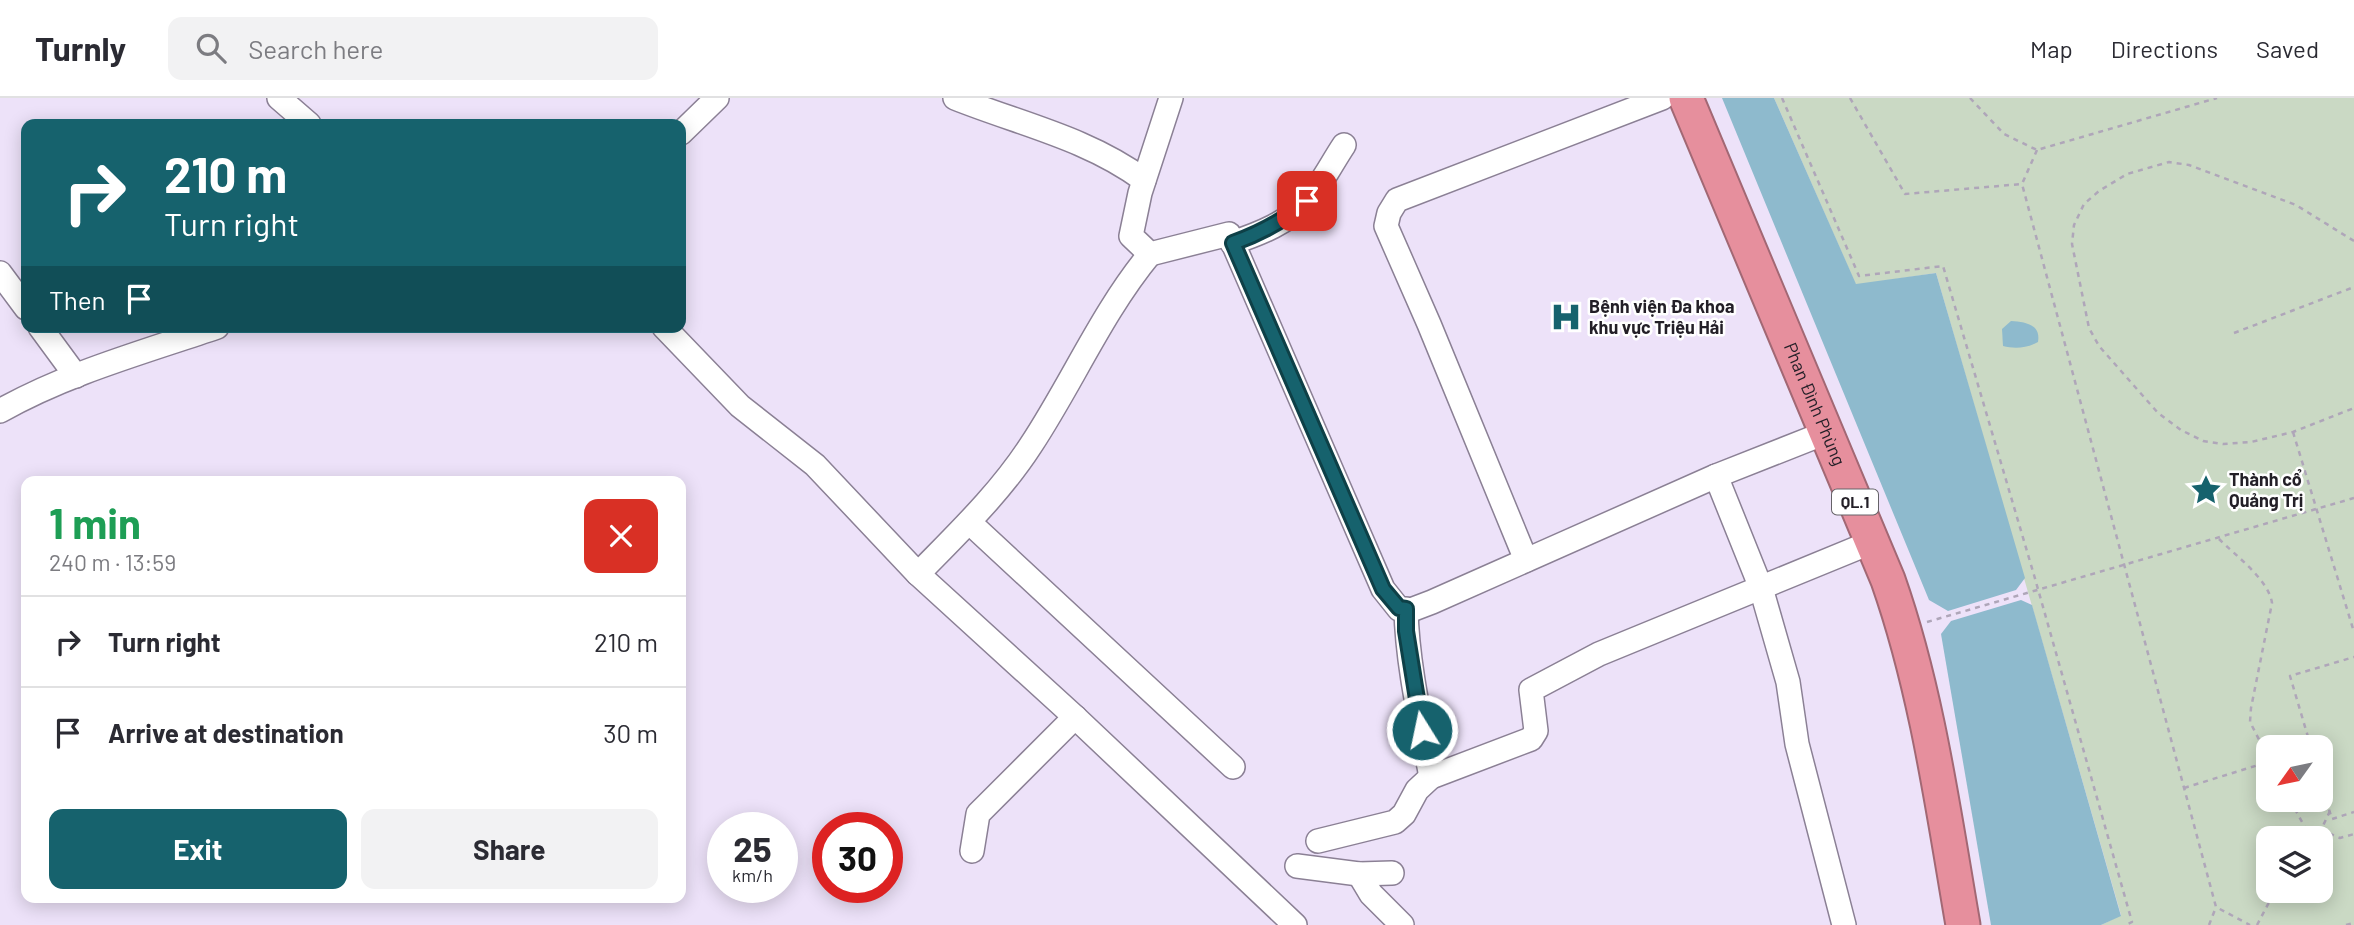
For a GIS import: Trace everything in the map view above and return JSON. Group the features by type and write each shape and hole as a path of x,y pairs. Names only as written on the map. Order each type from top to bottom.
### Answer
{"highway":[{"name":"Phan Đình Phùng","path":"1686,98 1888,580 1905,628 1917,674 1963,925"}],"street":[{"path":"279,98 297,119"},
{"path":"686,128 717,98"},
{"path":"955,98 1082,143 1124,165 1144,180"},
{"path":"1150,254 1130,236 1144,180 1171,98"},
{"path":"1526,560 1386,226 1389,212 1397,200 1662,98"},
{"path":"1233,243 1262,232 1290,216 1307,201 1344,145"},
{"path":"918,574 969,522 1027,452 1119,296 1150,254 1229,234 1383,589 1399,608 1411,610 1432,602 1716,476 1825,433"},
{"path":"0,273 21,301"},
{"path":"44,333 76,376"},
{"path":"0,411 76,376 200,333"},
{"path":"670,333 740,406 831,480 918,574 1075,717 1295,925"},
{"path":"1716,476 1761,588 1788,682 1797,744 1844,925"},
{"path":"969,522 1233,767"},
{"path":"1318,841 1400,819 1417,790 1431,777 1534,737 1536,731 1531,690 1599,654 1872,542"},
{"path":"1406,609 1406,631 1417,707 1431,777"},
{"path":"972,851 978,814 1075,717"},
{"path":"1297,866 1359,874 1392,873"},
{"path":"1359,874 1371,894 1402,925"}],"path":[{"path":"1782,98 1859,276 1942,266 2038,589 2132,922 2126,925"},
{"path":"1850,98 1905,194 2022,184"},
{"path":"1970,98 2004,134 2037,150 2217,98"},
{"path":"2037,150 2022,184 2216,906 2209,925"},
{"path":"2354,241 2296,205 2189,165 2169,162 2127,174 2099,191 2084,204 2074,225 2072,244 2089,328 2099,346 2158,413 2181,430 2203,441 2223,444 2251,442 2293,432 2354,408"},
{"path":"2234,333 2354,287"},
{"path":"2293,432 2354,632"},
{"path":"1950,615 2354,498"},
{"path":"2218,538 2264,584 2272,603 2251,708 2250,722 2256,735"},
{"path":"2307,735 2290,676 2354,657"},
{"path":"2184,788 2256,764"},
{"path":"2330,812 2332,819 2354,813"},
{"path":"2333,835 2340,838 2354,834"},
{"path":"2257,925 2269,903"},
{"path":"2216,906 2250,925"},
{"path":"2346,925 2354,923"}],"green space":[{"path":"1774,98 2354,98 2354,925 2101,925 2121,915 1936,273 1856,285"}],"water":[{"path":"1722,98 1774,98 1856,284 1936,273 2025,578 2016,590 1948,611 1929,600"},
{"path":"2011,321 2031,325 2037,331 2038,342 2030,346 2003,346 2002,329"},
{"path":"2021,600 2032,605 2121,916 2101,925 1991,925 1941,634 1951,621"}],"place":[{"name":"Bệnh viện Đa khoa khu vực Triệu Hải","path":"1566,317"},
{"name":"Thành cổ Quảng Trị","path":"2206,490"}],"route":[{"path":"1307,201 1290,216 1262,232 1233,243 1383,589 1399,608 1406,609 1406,631 1422,730"}]}
